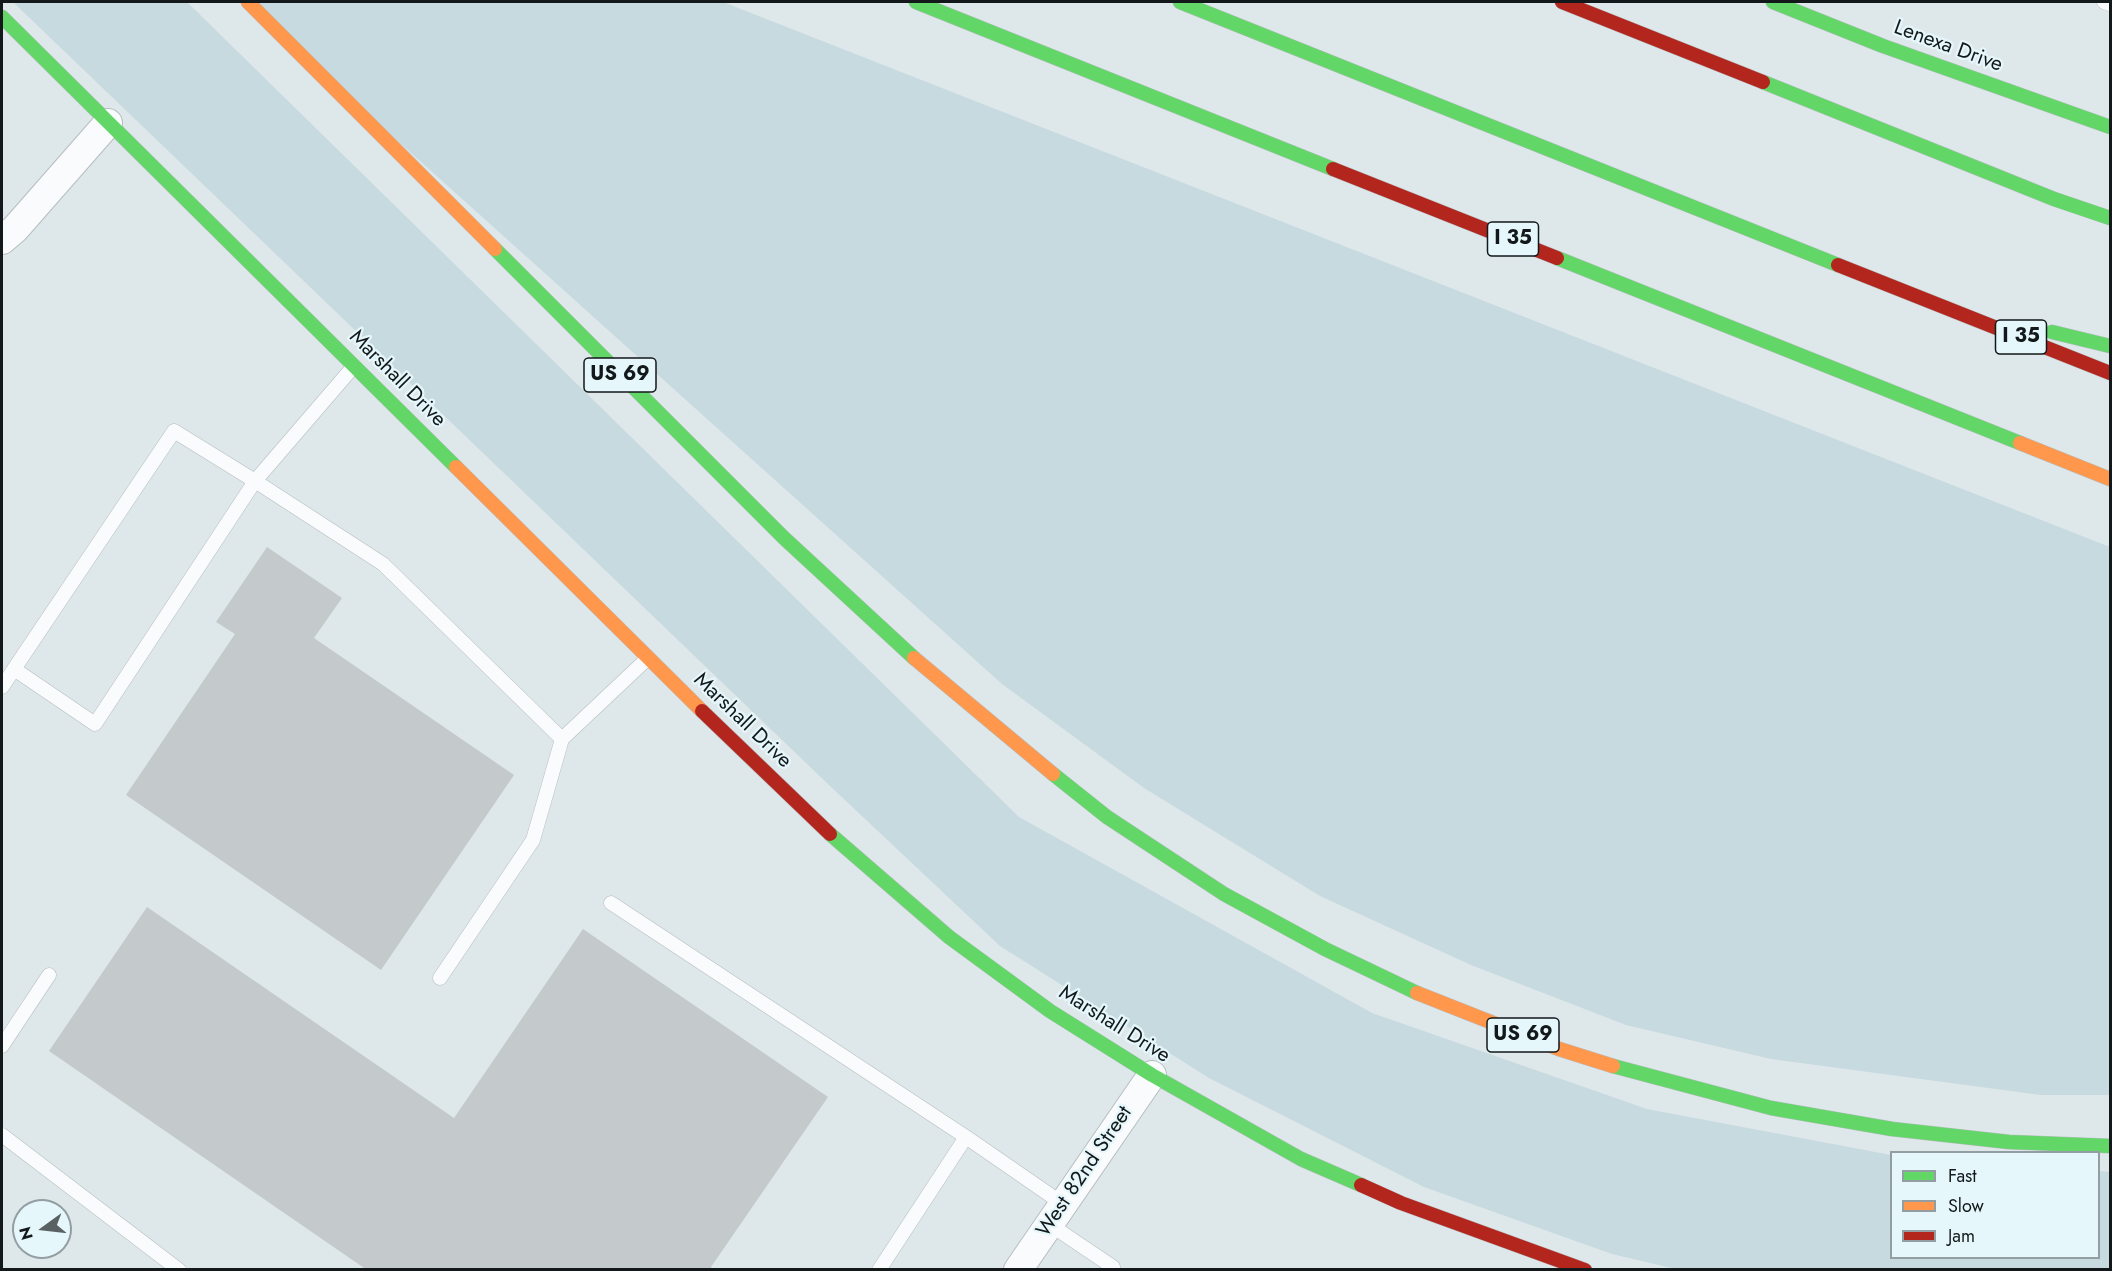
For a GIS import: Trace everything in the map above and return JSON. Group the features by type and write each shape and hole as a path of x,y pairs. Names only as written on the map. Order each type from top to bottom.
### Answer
{"main road":[{"name":"US 69","path":"248,2 784,538 890,637 1004,736 1107,817 1224,894 1325,949 1432,1000 1559,1049 1654,1079 1771,1108 1892,1129 2009,1142 2110,1146"},
{"name":"I 35","path":"916,2 2110,479"},
{"name":"I 35","path":"1180,2 2110,373"},
{"path":"1562,2 2054,199 2110,218"},
{"name":"Lenexa Drive","path":"1773,2 1883,46 2110,127"},
{"name":"Marshall Drive","path":"2,18 139,151 648,658 840,843 950,937 1050,1011 1152,1075 1301,1159 1401,1203 1585,1269"},
{"path":"1931,302 2110,346"}],"street":[{"path":"2,240 15,229 108,123"},
{"name":"West 82nd Street","path":"1018,1269 1152,1075"}],"lane":[{"path":"2104,2 2110,4"},
{"path":"14,669 95,724 255,481 354,366"},
{"path":"2,687 174,431 383,564 562,740"},
{"path":"440,978 533,840 562,740 648,658"},
{"path":"611,903 966,1137 1116,1269"},
{"path":"2,1046 49,975"},
{"path":"2,1135 179,1269"},
{"path":"879,1269 966,1137"}],"shaded area":[{"path":"13,2 187,2 1019,817 1372,1013 1647,1109 1890,1155 1890,1259 2100,1259 2100,1171 2110,1172 2110,1269 1676,1269 1612,1254 1424,1187 1209,1078 1000,946 829,785"},
{"path":"243,2 723,2 2110,547 2110,1095 2041,1095 1771,1059 1626,1025 1471,965 1320,896 1144,788 1002,684"}],"building":[{"path":"267,547 342,598 314,638 514,775 381,970 126,795 235,634 216,622"},
{"path":"147,907 454,1118 583,929 828,1097 711,1267 714,1270 367,1270 49,1051"}],"traffic: fast":[{"path":"916,2 1333,169"},
{"path":"1180,2 1838,265"},
{"path":"1773,2 1883,46 2110,127"},
{"path":"2,17 456,467"},
{"path":"1763,82 2054,199 2110,218"},
{"path":"495,249 784,538 914,658"},
{"path":"1557,258 2020,443"},
{"path":"2052,332 2110,346"},
{"path":"1053,774 1107,817 1224,894 1325,949 1417,993"},
{"path":"830,834 949,937 1050,1011 1152,1075 1301,1159 1361,1185"},
{"path":"1613,1066 1771,1108 1892,1129 2009,1142 2110,1146"}],"traffic: slow":[{"path":"248,2 495,249"},
{"path":"2020,443 2110,479"},
{"path":"456,467 702,711"},
{"path":"914,658 1053,774"},
{"path":"1417,993 1559,1049 1613,1066"}],"traffic: jam":[{"path":"1562,2 1763,82"},
{"path":"1333,169 1557,258"},
{"path":"1838,265 2110,373"},
{"path":"702,711 830,834"},
{"path":"1361,1185 1401,1203 1585,1270"}]}
